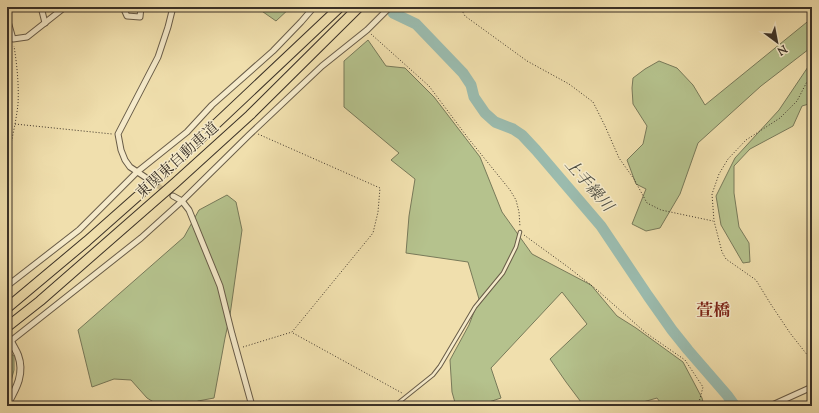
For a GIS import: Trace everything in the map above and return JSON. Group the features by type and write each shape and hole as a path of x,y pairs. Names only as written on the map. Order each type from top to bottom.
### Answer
{"highway":[{"name":"東関東自動車道","path":"7,308 87,241 165,172 340,7"},
{"name":"東関東自動車道","path":"7,327 40,301 175,183 250,114 359,7"}],"street":[{"path":"41,7 45,23"},
{"path":"7,18 13,39 27,37 65,7"},
{"path":"123,7 127,16 140,17 141,7"},
{"path":"145,177 130,167 125,160 121,150 118,134 158,56 173,7"},
{"path":"8,286 79,230 136,172 187,132 212,105 273,51 314,7"},
{"path":"7,405 21,376 18,356 9,342 140,238 182,201 322,66 367,30 390,7"},
{"path":"173,196 182,201 189,210 220,286 252,406"},
{"path":"770,406 812,387"}],"lane":[{"path":"396,406 434,375 475,307 503,273 516,247 520,232"}],"path":[{"path":"460,7 465,16 527,61 569,84 593,102 619,158 634,179 647,203 661,210 714,221"},
{"path":"367,30 429,86 510,190 516,200 519,212 520,232 596,289 646,332 685,360 703,387 698,406"},
{"path":"7,162 18,103 18,83 13,39"},
{"path":"812,72 797,101 780,118 746,140 728,159 719,174 712,194 714,221 722,252 726,259 756,280 790,333 812,361"},
{"path":"15,124 118,134"},
{"path":"236,349 292,332 373,232 378,212 380,188 253,131"},
{"path":"7,240 8,286"},
{"path":"292,332 407,396"}],"green space":[{"path":"256,7 291,7 276,21"},
{"path":"812,18 812,45 809,49 761,86 698,143 680,194 660,228 646,231 632,224 646,189 636,184 627,160 643,144 647,126 633,104 633,78 659,61 677,68 693,85 705,105"},
{"path":"368,40 386,66 405,68 434,97 480,157 502,212 532,254 591,285 617,316 683,362 702,398 704,406 663,406 657,398 629,406 584,406 550,359 587,324 562,292 491,368 501,398 477,406 456,406 452,392 450,360 469,325 479,299 468,262 406,253 409,216 415,179 391,160 399,153 344,107 344,61"},
{"path":"812,61 812,103 802,106 793,126 750,149 734,166 734,193 739,227 749,243 750,262 743,263 721,225 716,196 735,158 779,110"},
{"path":"227,195 236,202 242,230 230,315 214,398 198,401 189,406 160,406 147,398 131,380 114,379 92,387 78,330 184,237 199,210"},
{"path":"7,351 14,356 14,370 7,392"}],"waterway":[{"name":"上手繰川","path":"393,13 416,24 463,73 471,85 474,97 485,113 495,122 513,129 522,135 536,150 601,226 672,330 735,406"}],"tunnel":[{"path":"145,177 173,196"}],"district":[{"name":"萱橋","path":"713,312"}]}
